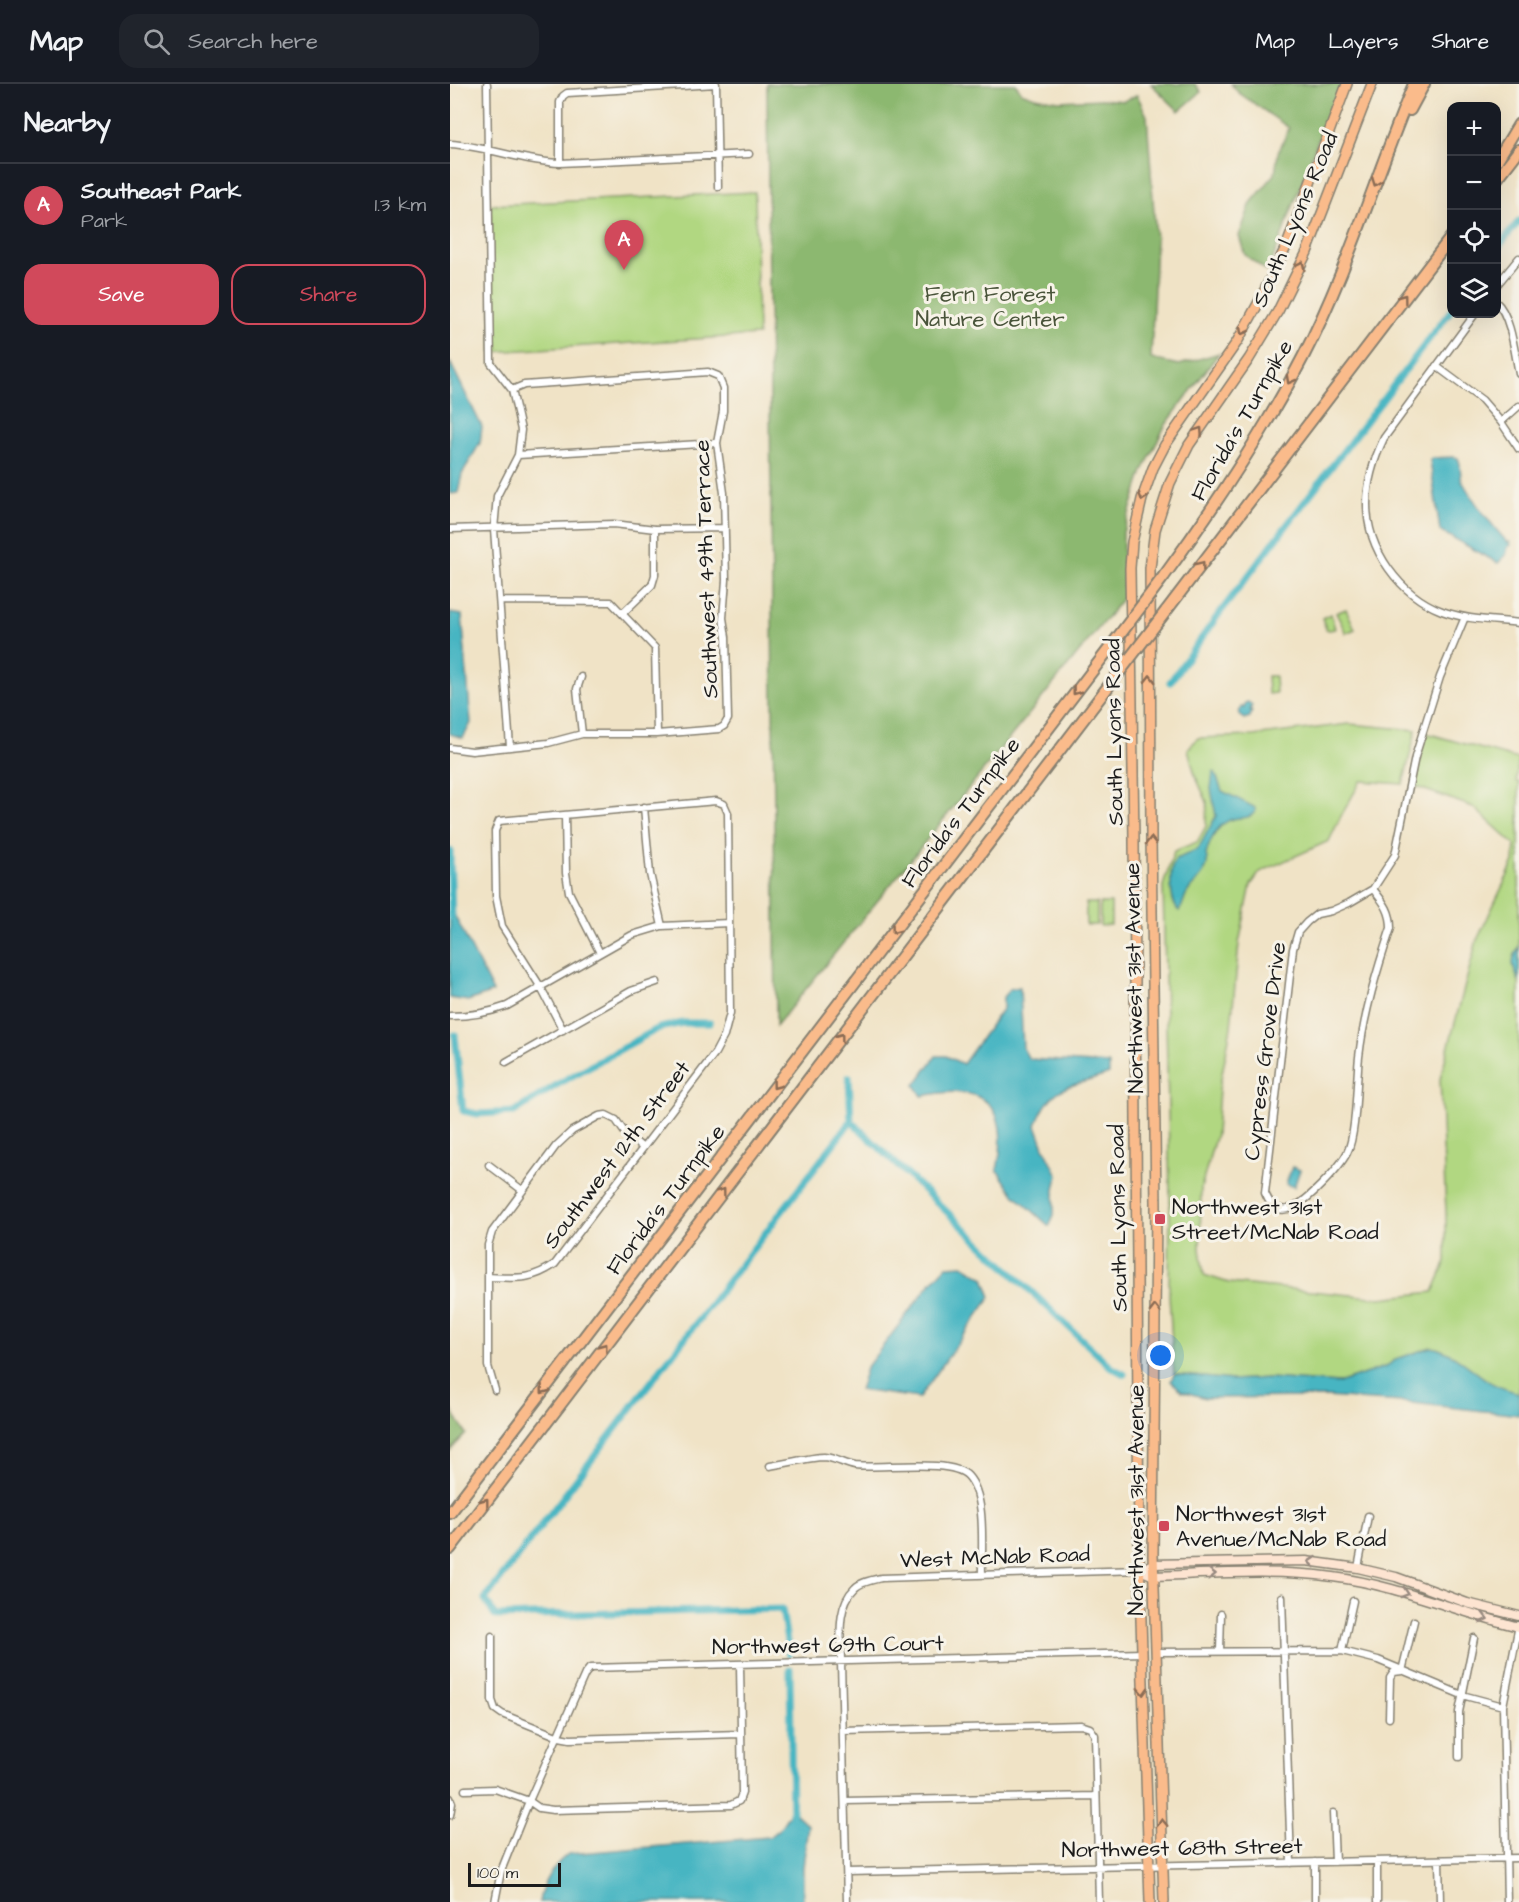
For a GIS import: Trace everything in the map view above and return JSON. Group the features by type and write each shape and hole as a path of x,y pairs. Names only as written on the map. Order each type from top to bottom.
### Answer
{"highway":[{"name":"Florida's Turnpike","path":"450,1513 1112,645 1212,510 1249,452 1304,356 1329,300 1414,84"},
{"path":"1397,127 1407,115 1424,84"},
{"path":"1500,156 1519,124"},
{"path":"1501,175 1519,150"},
{"name":"Florida's Turnpike","path":"450,1549 1447,243"}],"main road":[{"name":"South Lyons Road","path":"1137,1431 1134,839 1130,568 1132,542 1142,499 1165,445 1237,342 1287,245 1347,84"},
{"name":"South Lyons Road","path":"1150,737 1150,568 1155,530 1170,483 1190,446 1250,359 1278,311 1307,252 1372,84"},
{"name":"Northwest 31st Avenue","path":"1150,737 1156,1205 1154,1576 1164,1902"},
{"path":"1134,1002 1152,1002"},
{"name":"Northwest 31st Avenue","path":"1137,1431 1150,1902"},
{"name":"West McNab Road","path":"1140,1570 1154,1564 1306,1561 1358,1568 1396,1577 1467,1603 1519,1616"},
{"name":"West McNab Road","path":"1140,1570 1154,1576 1273,1573 1332,1576 1392,1588 1465,1613 1519,1626"}],"street":[{"path":"487,84 491,363 513,390 521,430 518,455 497,496 494,529 510,747"},
{"path":"560,163 560,102 563,96 572,92 716,84 718,187"},
{"path":"450,144 545,163 749,154"},
{"path":"1501,281 1519,258"},
{"path":"1501,306 1519,374"},
{"path":"1472,318 1384,438 1374,460 1370,480 1367,505 1370,527 1377,550 1392,573 1422,601 1442,611 1465,617 1519,623"},
{"path":"1436,366 1482,400 1501,422 1519,449"},
{"name":"Southwest 49th Terrace","path":"513,390 524,385 708,372 718,376 723,388 723,411 717,443 724,493 726,580 723,618 726,637 728,719 719,729 657,734"},
{"path":"1501,422 1519,406"},
{"path":"518,455 717,443"},
{"path":"450,530 614,524 655,529 725,528"},
{"path":"623,613 652,585 655,575 655,529"},
{"path":"450,748 472,751 548,743 582,734 657,734 655,648 611,602 501,601"},
{"name":"Cypress Grove Drive","path":"1373,889 1386,906 1391,917 1391,928 1366,1010 1359,1055 1353,1135 1348,1152 1338,1167 1301,1204 1292,1209 1281,1210 1273,1206 1265,1192 1293,950 1298,932 1317,914 1331,911 1373,889 1395,855 1414,757 1440,677 1465,617"},
{"path":"581,677 577,689 582,734"},
{"path":"450,1016 488,1013 507,1006 540,987 632,935 662,926 729,923 728,813 724,804 716,801 499,821 495,831 495,896 502,926 540,987 563,1030"},
{"path":"644,807 650,874 662,926"},
{"path":"565,815 566,873 569,892 600,953"},
{"name":"Southwest 12th Street","path":"488,1277 528,1278 543,1273 555,1264 716,1053 724,1036 730,1004 729,923"},
{"path":"506,1062 630,991 657,982"},
{"path":"495,1390 488,1366 488,1245 492,1232 556,1146 572,1131 599,1116 606,1115 616,1120 625,1133 643,1148"},
{"path":"489,1165 522,1190"},
{"path":"770,1466 825,1457 854,1466 943,1466 961,1470 969,1476 977,1490 980,1504 981,1574"},
{"path":"1358,1568 1368,1515"},
{"name":"West McNab Road","path":"841,1662 841,1624 844,1607 854,1588 866,1582 881,1578 1140,1570"},
{"path":"1282,1597 1291,1863"},
{"path":"1342,1651 1353,1601"},
{"path":"1220,1651 1221,1614"},
{"path":"1402,1671 1414,1621"},
{"path":"1507,1902 1503,1706 1519,1626"},
{"path":"492,1636 492,1700 495,1709 559,1737 570,1739 740,1734"},
{"path":"1459,1757 1459,1712 1474,1638"},
{"path":"1156,1652 1342,1651 1378,1659 1462,1695 1503,1706"},
{"name":"Northwest 69th Court","path":"559,1737 585,1674 590,1668 1142,1653"},
{"path":"841,1662 847,1902"},
{"path":"465,1790 495,1789 539,1808 553,1810 731,1805 739,1801 742,1793 740,1664"},
{"path":"1389,1718 1390,1678 1394,1672 1402,1671"},
{"path":"843,1731 1081,1725 1090,1728 1095,1735 1099,1902"},
{"path":"495,1902 501,1871 559,1737"},
{"path":"845,1802 1096,1796"},
{"path":"450,1798 452,1803 450,1815"},
{"path":"1333,1813 1335,1862"},
{"name":"Northwest 68th Street","path":"847,1872 1519,1858"},
{"path":"1439,1860 1440,1902"},
{"path":"1377,1861 1377,1902"},
{"path":"1315,1862 1315,1902"}],"green space":[{"name":"Fern Forest Nature Center","path":"767,84 1016,84 1021,92 1059,101 1102,99 1124,101 1137,95 1147,116 1156,240 1151,359 1179,365 1219,353 1165,426 1143,471 1123,532 1123,598 776,1026"},
{"path":"1151,84 1195,84 1201,92 1179,111"},
{"path":"1231,84 1343,84 1318,140 1268,272 1245,255 1239,236 1251,203 1275,174 1278,153 1289,128 1239,93"},
{"path":"755,192 758,335 492,352 490,205"},
{"path":"1346,609 1355,629 1346,633 1336,613"},
{"path":"1331,614 1335,629 1329,630 1326,629 1322,618"},
{"path":"1267,676 1275,676 1276,693 1268,694"},
{"path":"1349,724 1416,730 1403,784 1361,781 1329,841 1260,872 1251,885 1239,943 1231,1027 1219,1089 1216,1134 1201,1188 1200,1249 1204,1275 1229,1283 1381,1298 1433,1292 1446,1261 1440,1079 1477,940 1514,862 1515,845 1473,807 1414,786 1426,733 1518,759 1516,782 1519,782 1519,1393 1489,1382 1455,1357 1431,1347 1397,1359 1385,1367 1339,1383 1269,1378 1232,1380 1174,1374 1169,1295 1170,1198 1163,886 1174,851 1197,842 1206,826 1207,802 1195,775 1188,749 1198,738 1253,736"},
{"path":"1086,903 1097,903 1097,925 1086,925"},
{"path":"1100,903 1111,903 1111,925 1100,926"},
{"path":"450,1407 466,1434 450,1451"}],"water":[{"path":"450,362 482,427 480,443 462,474 458,493 450,494"},
{"path":"1458,458 1462,481 1472,497 1501,535 1507,542 1510,542 1511,545 1506,555 1498,563 1440,531 1430,460"},
{"path":"450,613 462,615 471,723 463,738 450,734"},
{"path":"1245,703 1252,705 1250,710 1252,711 1250,717 1244,719 1239,714 1241,707 1244,708"},
{"path":"1213,772 1215,772 1222,791 1256,810 1251,816 1225,822 1217,830 1207,850 1207,866 1187,893 1179,911 1173,901 1172,869 1177,858 1198,849 1216,816 1211,789"},
{"path":"450,909 493,992 468,1001 450,998"},
{"path":"1519,947 1519,981 1513,964"},
{"path":"1020,987 1023,1048 1029,1059 1109,1064 1109,1074 1065,1088 1057,1093 1050,1100 1036,1125 1058,1175 1054,1195 1054,1215 1049,1226 1013,1193 997,1170 1000,1129 996,1115 988,1104 977,1096 962,1093 922,1096 915,1085 936,1056 946,1056 963,1064 1003,1008 1003,997 1010,989"},
{"path":"1292,1167 1300,1170 1294,1187 1286,1184"},
{"path":"963,1265 984,1278 991,1297 919,1398 859,1390 866,1368 930,1284 947,1266"},
{"path":"1431,1347 1454,1356 1491,1383 1519,1393 1519,1415 1403,1402 1326,1397 1205,1398 1182,1391 1171,1381 1174,1374 1232,1380 1269,1378 1339,1383 1385,1367 1397,1359"},
{"path":"792,1810 808,1825 803,1868 803,1902 539,1902 549,1875 568,1854 769,1837 780,1828"}],"waterway":[{"path":"1501,244 1519,221"},
{"path":"1170,682 1219,614 1447,316"},
{"path":"450,851 452,917"},
{"path":"455,1035 463,1111 478,1114 514,1112 563,1081 659,1028 683,1023 710,1023"},
{"path":"849,1077 851,1121 1111,1367 1124,1374"},
{"path":"789,1654 782,1609 495,1616 485,1599 851,1121"},
{"path":"790,1669 792,1818"}],"place":[{"name":"Southeast Park","path":"624,270"},
{"name":"Northwest 31st Street/McNab Road","path":"1160,1219"},
{"name":"Northwest 31st Avenue/McNab Road","path":"1164,1526"}]}
